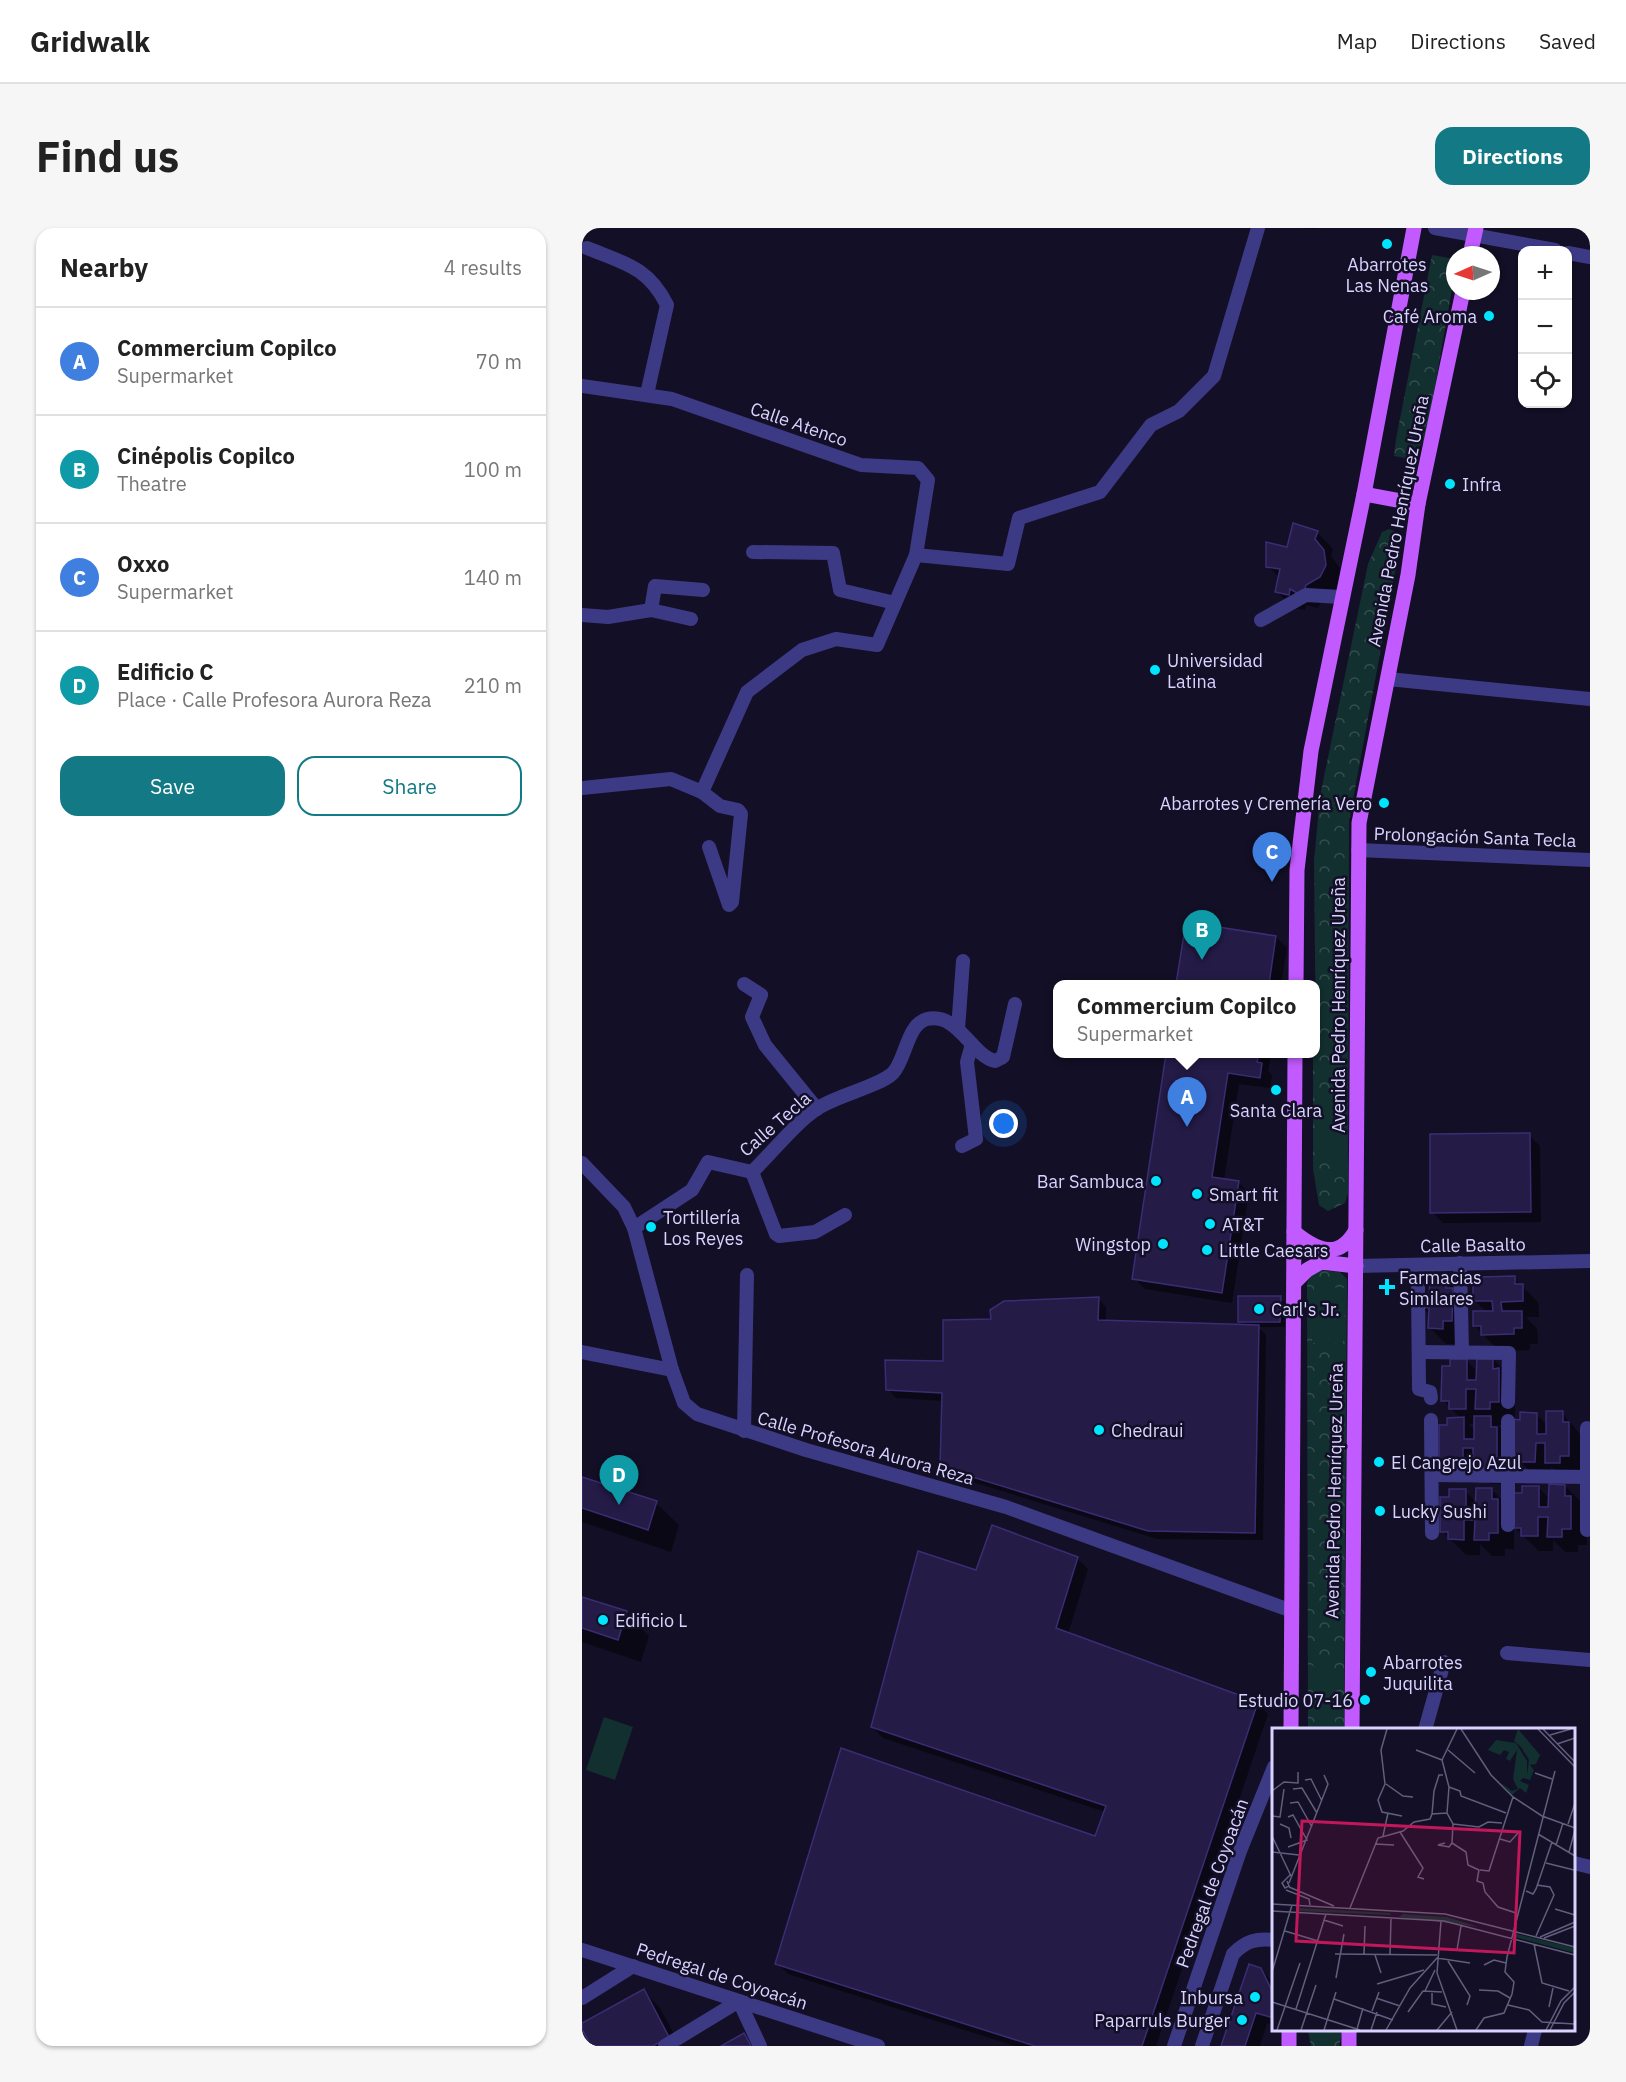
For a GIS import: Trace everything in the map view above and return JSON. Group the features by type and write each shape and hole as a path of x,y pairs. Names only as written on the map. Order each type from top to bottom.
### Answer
{"main road":[{"path":"1296,980 1297,870 1301,816 1311,751 1364,494 1414,228"},
{"path":"1472,246 1475,231"},
{"name":"Avenida Pedro Henríquez Ureña","path":"1352,1728 1359,823 1388,679 1418,504 1460,300"},
{"path":"1364,494 1418,504"},
{"path":"1290,1727 1295,1058"},
{"path":"1294,1232 1315,1247 1329,1250 1343,1246 1356,1230"},
{"path":"1294,1283 1307,1270 1321,1262 1356,1266"}],"street":[{"path":"916,555 1008,564 1019,518 1101,492 1151,425 1179,411 1214,376 1257,228"},
{"path":"1435,228 1475,231 1538,246"},
{"path":"587,248 637,268 660,291 667,305 647,394"},
{"path":"1572,254 1590,257"},
{"name":"Calle Atenco","path":"582,386 672,399 861,465 918,468 928,480 916,555 877,645 836,639 801,650 747,692 702,792"},
{"path":"753,552 833,553 840,590 895,603"},
{"path":"651,610 655,586 703,590"},
{"path":"1261,620 1306,595 1341,597"},
{"path":"582,615 608,617 651,610 691,620"},
{"path":"1388,679 1590,699"},
{"path":"582,788 671,778 702,792 720,806 738,810 741,814 732,902 729,905 709,847"},
{"name":"Prolongación Santa Tecla","path":"1358,850 1590,860"},
{"path":"958,1029 963,961"},
{"path":"744,984 761,995 752,1017 765,1045 817,1109"},
{"name":"Calle Tecla","path":"634,1228 692,1190 708,1162 752,1172 817,1109 843,1094 871,1085 893,1073 918,1024 928,1019 938,1020 958,1029 987,1059 995,1061 1003,1057 1015,1004"},
{"path":"962,1146 976,1139 967,1062 972,1044"},
{"name":"Calle Profesora Aurora Reza","path":"582,1163 624,1207 634,1228 672,1370 684,1403 691,1411 744,1431 1006,1507 1292,1611"},
{"path":"752,1172 776,1234 779,1236 815,1232 845,1215"},
{"name":"Calle Basalto","path":"1356,1266 1590,1260"},
{"path":"1461,1263 1462,1351"},
{"path":"744,1431 747,1275"},
{"path":"1418,1287 1419,1389 1430,1392 1431,1398"},
{"path":"582,1352 672,1370"},
{"path":"1419,1352 1509,1353 1508,1402"},
{"path":"1431,1420 1432,1533"},
{"path":"1508,1421 1508,1525"},
{"path":"1587,1428 1589,1477 1587,1530"},
{"path":"1433,1475 1589,1477"},
{"path":"1507,1653 1590,1660"},
{"path":"1426,1728 1444,1662"},
{"name":"Pedregal de Coyoacán","path":"1174,2046 1240,1851 1272,1772"},
{"path":"1575,1865 1590,1867"},
{"path":"1202,2046 1233,1954 1243,1944 1259,1938 1272,1940"},
{"name":"Pedregal de Coyoacán","path":"582,1950 740,2001 855,2042 874,2046"},
{"path":"582,1998 633,1966"},
{"path":"665,2046 740,2001 760,2046"},
{"path":"1530,2046 1534,2031"}],"green space":[{"path":"1432,255 1446,257 1446,300 1450,300 1426,438 1410,459 1394,456"},
{"path":"1389,529 1394,531 1399,551 1349,821 1348,1193 1345,1203 1328,1211 1319,1205 1313,1169 1313,1058 1320,1058 1320,980 1315,980 1314,862 1320,796 1368,564 1382,532"},
{"path":"1319,1097 1341,1097 1345,1100 1345,1154 1342,1158 1317,1157 1315,1152 1315,1101"},
{"path":"1319,1270 1340,1272 1347,1279 1344,1728 1308,1728 1307,1283 1311,1275"},
{"path":"1314,1287 1345,1288 1343,1344 1312,1343"},
{"path":"1313,1655 1334,1655 1335,1727 1315,1728"},
{"path":"604,1717 633,1727 615,1780 586,1770"},
{"path":"1308,2031 1343,2031 1339,2046 1311,2046"}],"building":[{"path":"1293,523 1318,531 1315,539 1324,550 1326,565 1320,577 1306,585 1304,591 1297,593 1290,589 1289,595 1275,592 1280,569 1266,567 1266,542 1287,547"},
{"path":"1186,922 1276,936 1270,980 1177,980"},
{"path":"1165,1058 1258,1058 1257,1062 1262,1063 1260,1078 1228,1073 1212,1177 1239,1181 1222,1293 1132,1279"},
{"path":"1530,1133 1531,1212 1430,1213 1430,1134"},
{"path":"1430,1276 1446,1277 1446,1288 1453,1288 1452,1321 1443,1321 1443,1329 1428,1328 1429,1308 1420,1307 1420,1299 1429,1300"},
{"path":"1515,1276 1515,1284 1523,1284 1523,1301 1501,1302 1502,1311 1522,1311 1522,1328 1514,1328 1514,1334 1481,1335 1481,1326 1473,1326 1473,1311 1493,1311 1492,1301 1473,1301 1473,1285 1480,1285 1480,1277"},
{"name":"Carl's Jr.","path":"1238,1296 1281,1296 1280,1322 1238,1322"},
{"name":"Chedraui","path":"1099,1297 1098,1320 1259,1325 1255,1533 1148,1531 940,1467 942,1393 886,1390 885,1360 943,1361 943,1320 991,1319 990,1310 1004,1301"},
{"path":"1477,1357 1493,1357 1493,1369 1499,1368 1499,1402 1490,1402 1490,1409 1475,1409 1476,1389 1466,1389 1466,1409 1449,1409 1449,1401 1441,1401 1442,1366 1450,1366 1450,1359 1467,1359 1467,1380 1476,1380"},
{"path":"1546,1411 1563,1411 1563,1422 1569,1422 1569,1456 1560,1456 1560,1463 1545,1463 1545,1443 1536,1443 1535,1462 1519,1462 1519,1455 1511,1455 1512,1419 1520,1420 1520,1412 1537,1413 1537,1434 1546,1434"},
{"path":"1474,1416 1491,1416 1491,1427 1497,1427 1497,1461 1488,1461 1488,1468 1473,1468 1473,1448 1463,1448 1463,1468 1447,1467 1447,1460 1439,1460 1439,1425 1447,1425 1447,1418 1464,1417 1464,1439 1474,1439"},
{"path":"582,1477 657,1501 648,1530 582,1508"},
{"path":"1549,1484 1565,1485 1565,1496 1571,1496 1571,1529 1562,1529 1562,1537 1547,1537 1548,1517 1538,1517 1538,1536 1521,1536 1521,1528 1514,1528 1514,1493 1522,1493 1522,1486 1539,1486 1539,1507 1548,1507"},
{"path":"1476,1488 1492,1488 1492,1499 1498,1499 1498,1533 1489,1533 1489,1540 1474,1540 1475,1520 1464,1520 1464,1540 1448,1539 1448,1532 1440,1532 1440,1497 1449,1497 1449,1489 1466,1489 1466,1511 1475,1511"},
{"path":"992,1525 1078,1557 1056,1628 1258,1702 1142,2046 1035,2046 775,1964 841,1748 1095,1836 1106,1806 871,1727 918,1551 976,1570"},
{"name":"Edificio L","path":"582,1597 627,1611 618,1640 582,1628"},
{"path":"1249,1964 1261,1968 1272,1991 1272,2017 1256,2013 1245,2046 1221,2046"},
{"path":"644,1989 669,2037 653,2046 591,2046 582,2029 582,2023"},
{"path":"744,2033 751,2046 721,2046"}],"place":[{"name":"Abarrotes Las Nenas","path":"1387,244"},
{"name":"Café Aroma","path":"1489,316"},
{"name":"Infra","path":"1450,484"},
{"name":"Universidad Latina","path":"1155,670"},
{"name":"Abarrotes y Cremería Vero","path":"1384,803"},
{"name":"Oxxo","path":"1272,882"},
{"name":"Cinépolis Copilco","path":"1202,960"},
{"name":"Santa Clara","path":"1276,1090"},
{"name":"Commercium Copilco","path":"1187,1127"},
{"name":"Bar Sambuca","path":"1156,1181"},
{"name":"Smart fit","path":"1197,1194"},
{"name":"AT&T","path":"1210,1224"},
{"name":"Tortillería Los Reyes","path":"651,1227"},
{"name":"Wingstop","path":"1163,1244"},
{"name":"Little Caesars","path":"1207,1250"},
{"name":"Farmacias Similares","path":"1387,1287"},
{"name":"Carl's Jr.","path":"1259,1309"},
{"name":"Chedraui","path":"1099,1430"},
{"name":"El Cangrejo Azul","path":"1379,1462"},
{"name":"Edificio C","path":"619,1505"},
{"name":"Lucky Sushi","path":"1380,1511"},
{"name":"Edificio L","path":"603,1620"},
{"name":"Abarrotes Juquilita","path":"1371,1672"},
{"name":"Estudio 07-16","path":"1365,1700"},
{"name":"Inbursa","path":"1255,1997"},
{"name":"Paparruls Burger","path":"1242,2020"}]}
